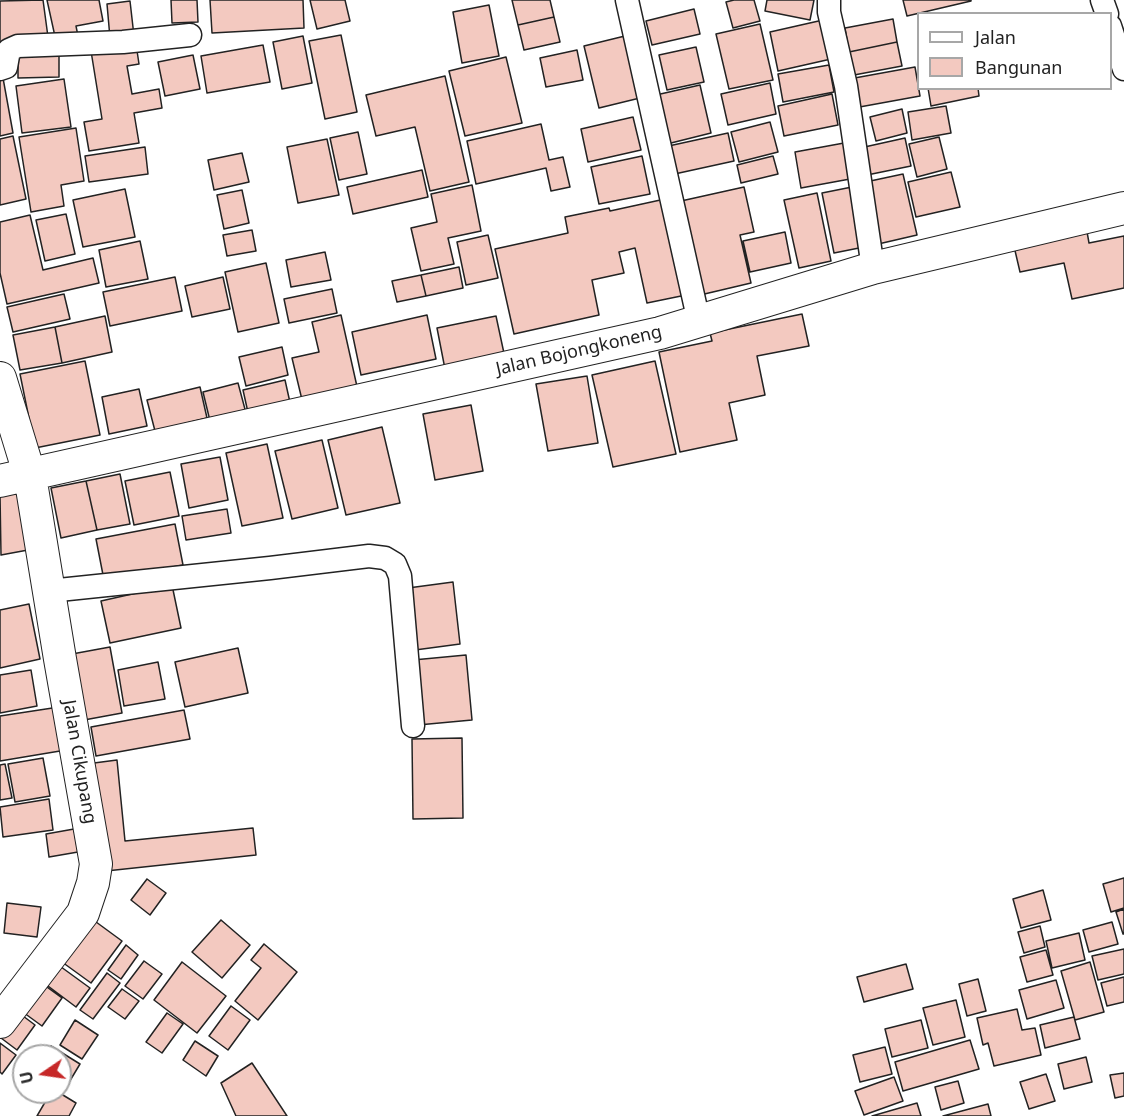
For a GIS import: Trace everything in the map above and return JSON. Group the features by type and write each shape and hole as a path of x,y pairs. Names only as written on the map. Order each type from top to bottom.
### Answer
{"main road":[{"name":"Jalan Bojongkoneng","path":"0,481 649,335 699,322 873,268 1124,208"},
{"name":"Jalan Cikupang","path":"0,378 30,476 96,864 93,883 83,913 0,1022"}],"street":[{"path":"627,0 699,322"},
{"path":"829,0 829,12 846,86 873,268"},
{"path":"1112,32 1124,69"},
{"path":"0,69 6,67 9,51 18,46 123,42 190,34"},
{"path":"49,591 369,556 385,558 395,564 400,576 413,726"}],"building":[{"path":"43,0 48,37 0,44 0,1"},
{"path":"47,0 99,0 103,21 76,26 78,36 56,41"},
{"path":"171,0 197,0 198,22 172,23"},
{"path":"210,0 303,0 304,28 212,33"},
{"path":"310,0 345,0 350,21 317,29"},
{"path":"512,0 550,0 554,17 518,25"},
{"path":"754,0 760,21 733,28 726,2"},
{"path":"767,0 814,0 810,20 765,11"},
{"path":"903,0 971,0 917,12 907,16"},
{"path":"130,1 134,36 110,38 107,4"},
{"path":"489,5 499,56 462,63 453,12"},
{"path":"694,9 700,34 652,45 646,21"},
{"path":"554,17 560,42 524,50 518,25"},
{"path":"893,19 897,42 849,52 845,28"},
{"path":"823,20 831,59 778,71 770,32"},
{"path":"760,24 773,80 729,89 716,34"},
{"path":"341,35 357,112 325,119 309,41"},
{"path":"629,35 644,97 599,108 584,46"},
{"path":"303,36 312,83 282,89 273,42"},
{"path":"897,42 902,66 854,75 849,52"},
{"path":"136,44 139,64 127,66 132,94 159,89 162,108 134,113 139,143 89,151 84,122 102,119 91,51"},
{"path":"263,45 270,82 207,93 201,56"},
{"path":"696,47 704,82 667,90 659,55"},
{"path":"59,48 59,77 18,78 18,49"},
{"path":"577,50 583,80 546,87 540,58"},
{"path":"193,55 200,89 165,96 158,62"},
{"path":"506,57 522,123 465,136 449,71"},
{"path":"829,65 834,92 783,102 778,74"},
{"path":"915,67 917,90 920,96 854,108 849,79"},
{"path":"445,76 469,182 430,191 415,127 376,136 366,95"},
{"path":"0,78 3,78 13,133 0,136"},
{"path":"64,79 71,127 22,133 16,86"},
{"path":"770,83 776,114 728,125 721,94"},
{"path":"700,85 711,133 667,144 656,95"},
{"path":"928,90 978,90 979,96 931,106"},
{"path":"832,94 838,125 784,136 778,106"},
{"path":"946,106 951,133 912,140 908,112"},
{"path":"902,109 907,133 876,141 870,117"},
{"path":"633,117 641,150 588,162 581,129"},
{"path":"770,122 778,152 739,162 731,132"},
{"path":"541,124 549,160 563,157 570,187 551,191 546,168 476,184 467,141"},
{"path":"76,128 84,181 61,185 64,206 31,212 19,137"},
{"path":"358,132 367,174 339,180 330,138"},
{"path":"728,133 734,161 670,175 664,147"},
{"path":"13,136 26,199 0,205 0,139"},
{"path":"939,137 947,169 917,177 909,144"},
{"path":"905,138 911,166 867,175 860,148"},
{"path":"327,139 339,195 298,203 287,147"},
{"path":"844,143 850,179 801,188 795,152"},
{"path":"145,147 148,174 89,182 85,156"},
{"path":"242,153 249,182 214,190 208,160"},
{"path":"642,156 650,194 599,204 591,167"},
{"path":"773,156 778,174 741,183 737,165"},
{"path":"422,170 428,197 353,214 347,187"},
{"path":"951,172 960,207 916,217 908,182"},
{"path":"903,174 917,235 874,245 861,183"},
{"path":"472,185 481,231 448,238 454,264 421,271 411,228 437,222 431,194"},
{"path":"857,186 869,246 834,253 822,193"},
{"path":"744,187 754,232 740,235 751,283 696,296 681,201"},
{"path":"125,189 135,237 83,247 73,200"},
{"path":"242,190 249,223 224,229 217,195"},
{"path":"817,193 831,261 799,268 784,200"},
{"path":"665,199 686,295 647,303 635,248 619,252 624,273 592,280 599,315 514,334 495,249 568,233 565,217 609,208 610,211"},
{"path":"66,214 75,254 45,261 36,220"},
{"path":"30,215 43,270 93,258 99,283 7,304 0,273 0,222"},
{"path":"1086,226 1089,243 1124,236 1124,288 1072,299 1064,263 1020,272 1013,242"},
{"path":"252,230 256,251 227,256 223,235"},
{"path":"785,232 791,263 750,272 743,241"},
{"path":"488,235 498,278 466,285 457,242"},
{"path":"140,241 148,279 106,287 99,250"},
{"path":"325,252 331,280 291,287 286,260"},
{"path":"266,263 279,323 238,332 225,272"},
{"path":"459,267 463,288 426,296 421,275"},
{"path":"421,275 426,296 397,302 392,281"},
{"path":"175,277 182,311 110,326 103,292"},
{"path":"223,277 230,309 192,317 185,286"},
{"path":"332,289 337,313 289,323 284,299"},
{"path":"64,294 70,319 13,332 7,307"},
{"path":"802,314 809,346 757,356 765,395 729,403 737,440 680,452 659,352 712,341 710,333"},
{"path":"341,315 358,391 303,404 292,358 319,352 312,322"},
{"path":"427,315 436,359 361,375 352,332"},
{"path":"105,316 112,352 62,363 55,327"},
{"path":"496,316 505,358 445,369 437,328"},
{"path":"55,327 62,363 20,370 13,335"},
{"path":"282,347 288,375 246,386 239,357"},
{"path":"85,361 100,435 35,448 20,374"},
{"path":"655,361 676,454 613,467 592,375"},
{"path":"587,376 598,443 548,451 536,384"},
{"path":"285,380 291,407 249,417 243,390"},
{"path":"238,383 246,413 210,421 203,392"},
{"path":"200,387 207,418 155,431 147,400"},
{"path":"139,389 147,426 109,434 102,397"},
{"path":"471,405 483,471 435,480 423,414"},
{"path":"382,427 400,503 346,515 328,440"},
{"path":"322,440 338,508 292,519 275,451"},
{"path":"267,444 283,518 242,526 226,453"},
{"path":"220,457 228,500 189,508 181,464"},
{"path":"170,472 179,516 134,525 125,481"},
{"path":"120,474 130,524 97,530 86,481"},
{"path":"86,481 97,530 61,538 51,488"},
{"path":"17,490 28,550 1,555 0,494"},
{"path":"227,509 231,533 186,540 182,516"},
{"path":"175,524 183,565 104,580 96,539"},
{"path":"453,582 460,644 415,650 408,588"},
{"path":"172,585 181,628 110,643 101,601"},
{"path":"29,604 40,659 0,668 0,610"},
{"path":"110,647 122,713 84,720 72,654"},
{"path":"238,648 248,693 185,707 175,662"},
{"path":"466,655 472,720 418,725 413,660"},
{"path":"158,662 165,699 124,706 118,670"},
{"path":"31,670 37,706 0,713 0,675"},
{"path":"59,707 66,750 0,761 0,716"},
{"path":"184,710 190,739 96,756 91,727"},
{"path":"462,738 463,818 413,819 412,739"},
{"path":"43,758 50,796 15,802 8,764"},
{"path":"117,760 125,841 253,828 256,855 106,871 94,763"},
{"path":"5,764 12,798 0,800 0,765"},
{"path":"49,799 53,830 3,837 0,807"},
{"path":"74,829 78,852 49,857 46,834"},
{"path":"1124,878 1124,908 1111,912 1103,884"},
{"path":"147,879 166,893 150,915 131,900"},
{"path":"1043,890 1051,920 1021,928 1013,899"},
{"path":"7,903 41,907 37,937 4,933"},
{"path":"1124,909 1124,934 1123,934 1116,912"},
{"path":"92,919 122,941 91,983 62,962"},
{"path":"221,920 250,945 222,978 192,952"},
{"path":"1112,922 1118,944 1089,952 1083,930"},
{"path":"1040,926 1045,947 1024,953 1018,932"},
{"path":"1079,933 1085,960 1052,968 1046,941"},
{"path":"264,944 297,972 258,1020 235,1001 261,968 251,960"},
{"path":"126,945 138,955 121,979 108,970"},
{"path":"1124,949 1124,974 1098,980 1092,956"},
{"path":"1046,950 1053,975 1027,982 1020,957"},
{"path":"144,961 162,974 143,999 125,986"},
{"path":"182,962 226,996 197,1033 154,1000"},
{"path":"1090,962 1104,1012 1075,1020 1061,971"},
{"path":"57,964 90,988 76,1007 44,983"},
{"path":"906,964 913,989 864,1002 857,977"},
{"path":"107,973 120,983 93,1019 80,1010"},
{"path":"1124,977 1124,1002 1107,1006 1101,983"},
{"path":"978,979 986,1011 967,1016 959,984"},
{"path":"1056,980 1064,1008 1027,1019 1019,990"},
{"path":"40,982 62,998 42,1026 20,1010"},
{"path":"122,989 139,1001 125,1019 108,1007"},
{"path":"956,1000 965,1037 933,1045 923,1008"},
{"path":"231,1006 250,1020 228,1050 209,1036"},
{"path":"1017,1009 1022,1030 1035,1028 1041,1055 994,1066 988,1043 983,1045 977,1018"},
{"path":"19,1013 35,1025 21,1044 12,1044 12,1046 1,1038"},
{"path":"167,1013 183,1024 162,1053 146,1042"},
{"path":"1074,1017 1080,1039 1045,1048 1040,1025"},
{"path":"75,1020 98,1035 82,1059 72,1053 72,1044 61,1044"},
{"path":"921,1020 928,1048 892,1057 885,1029"},
{"path":"970,1040 979,1069 903,1091 895,1062"},
{"path":"195,1041 218,1056 206,1076 183,1060"},
{"path":"0,1043 12,1052 12,1060 2,1074 0,1072"},
{"path":"885,1047 892,1074 860,1082 853,1055"},
{"path":"1086,1057 1092,1082 1064,1089 1058,1064"},
{"path":"72,1059 80,1064 72,1077"},
{"path":"252,1063 287,1116 236,1116 221,1083"},
{"path":"1124,1073 1124,1096 1115,1098 1110,1075"},
{"path":"1046,1074 1055,1101 1029,1109 1020,1082"},
{"path":"894,1077 903,1101 864,1115 855,1091"},
{"path":"958,1081 964,1103 941,1110 935,1087"},
{"path":"72,1101 76,1103 69,1116 37,1116 44,1104 72,1104"},
{"path":"917,1103 921,1116 872,1116"},
{"path":"988,1104 991,1116 943,1116"}]}
